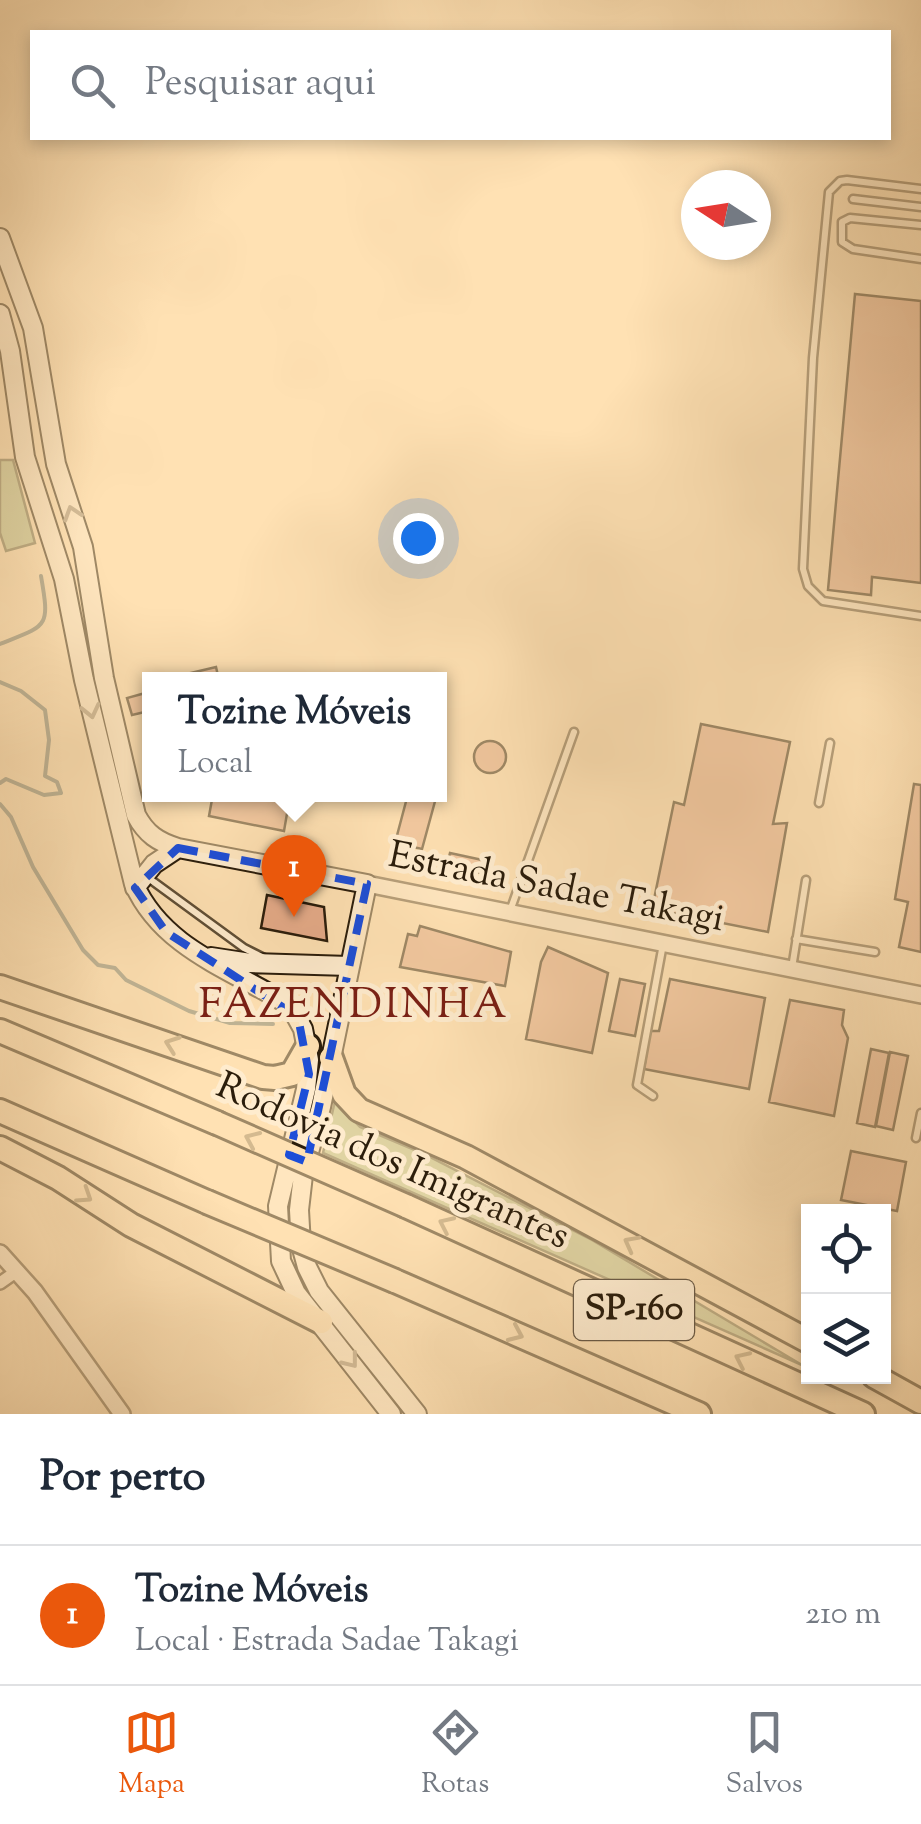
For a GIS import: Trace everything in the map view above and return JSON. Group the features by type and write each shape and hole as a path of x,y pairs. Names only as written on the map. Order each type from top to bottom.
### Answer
{"highway":[{"path":"0,987 263,1077 292,1074 308,1046"},
{"name":"Rodovia dos Imigrantes","path":"0,1031 406,1206 862,1414"},
{"path":"331,1058 344,1094 359,1110 466,1157 801,1337"},
{"name":"SP-160","path":"0,1111 699,1414"},
{"path":"0,1148 58,1178 131,1225 321,1322"},
{"path":"888,1384 921,1402"}],"main road":[{"path":"0,238 32,328 56,464 83,548 104,678 136,815 150,836 178,848"},
{"path":"0,314 10,350 25,456 64,579 126,862 160,926 201,955 276,997 298,1016 308,1046 306,1090 283,1176 278,1249 288,1280 391,1414"},
{"path":"139,881 164,854 178,848"},
{"name":"Estrada Sadae Takagi","path":"178,848 367,884"},
{"path":"367,884 300,1192 303,1256 319,1291 417,1414"},
{"path":"201,955 280,965 349,966"}],"street":[{"name":"Estrada Sadae Takagi","path":"367,884 921,995"},
{"path":"0,1253 122,1414"},
{"path":"0,1283 17,1271"}],"lane":[{"path":"921,189 847,180 840,181 829,192 813,358 803,569 808,586 824,600 921,616"},
{"path":"852,199 921,207"},
{"path":"921,226 845,218 840,234 842,242 852,249 921,259"},
{"path":"510,912 574,732"},
{"path":"819,803 830,743"},
{"path":"792,969 806,880"},
{"path":"139,881 244,948 280,965"},
{"path":"796,939 875,952"},
{"path":"654,1096 637,1085 663,943"},
{"path":"916,1138 921,1113"}],"highlighted area":[{"path":"178,848 367,884 307,1162 289,1155 309,1074 298,1017 166,932 135,888"}],"green space":[{"path":"0,460 13,460 35,543 6,551 0,533"},
{"path":"335,1101 360,1127 422,1153 592,1240 801,1365 323,1153"}],"building":[{"path":"855,294 921,301 921,583 872,577 871,595 828,590"},
{"path":"142,694 142,713 132,715 127,698"},
{"path":"701,724 790,742 773,824 787,823 768,932 652,909 674,802 684,805"},
{"path":"490,741 501,746 506,757 501,768 490,773 479,768 474,757 479,746"},
{"path":"914,784 921,785 921,952 899,947 908,902 895,899"},
{"path":"212,802 289,802 284,831 209,816"},
{"path":"406,802 435,802 422,849 395,843"},
{"path":"450,853 487,861 484,874 447,865"},
{"path":"267,895 324,907 327,941 261,928"},
{"path":"420,926 511,952 505,986 400,967 408,934 417,936"},
{"path":"548,947 608,973 592,1053 526,1039 541,962"},
{"path":"620,979 645,984 635,1036 609,1031"},
{"path":"670,979 765,998 749,1089 644,1069 650,1031 659,1031"},
{"path":"790,1000 844,1010 842,1025 848,1038 834,1116 769,1102"},
{"path":"871,1049 889,1053 875,1127 857,1123"},
{"path":"890,1052 908,1056 893,1130 876,1126"},
{"path":"851,1151 906,1162 897,1211 891,1210 891,1204 841,1200"}],"waterway":[{"path":"0,644 28,633 42,622 45,606 41,576"},
{"path":"0,682 21,691 45,710 49,740 45,776 57,782 61,793 44,795 6,779 0,783"},
{"path":"0,804 11,817 33,867 83,950 98,965 115,968 126,980 189,1011 230,1023 273,1024"}],"place":[{"name":"Tozine Móveis","path":"294,917"}],"district":[{"name":"FAZENDINHA","path":"354,1007"}]}
